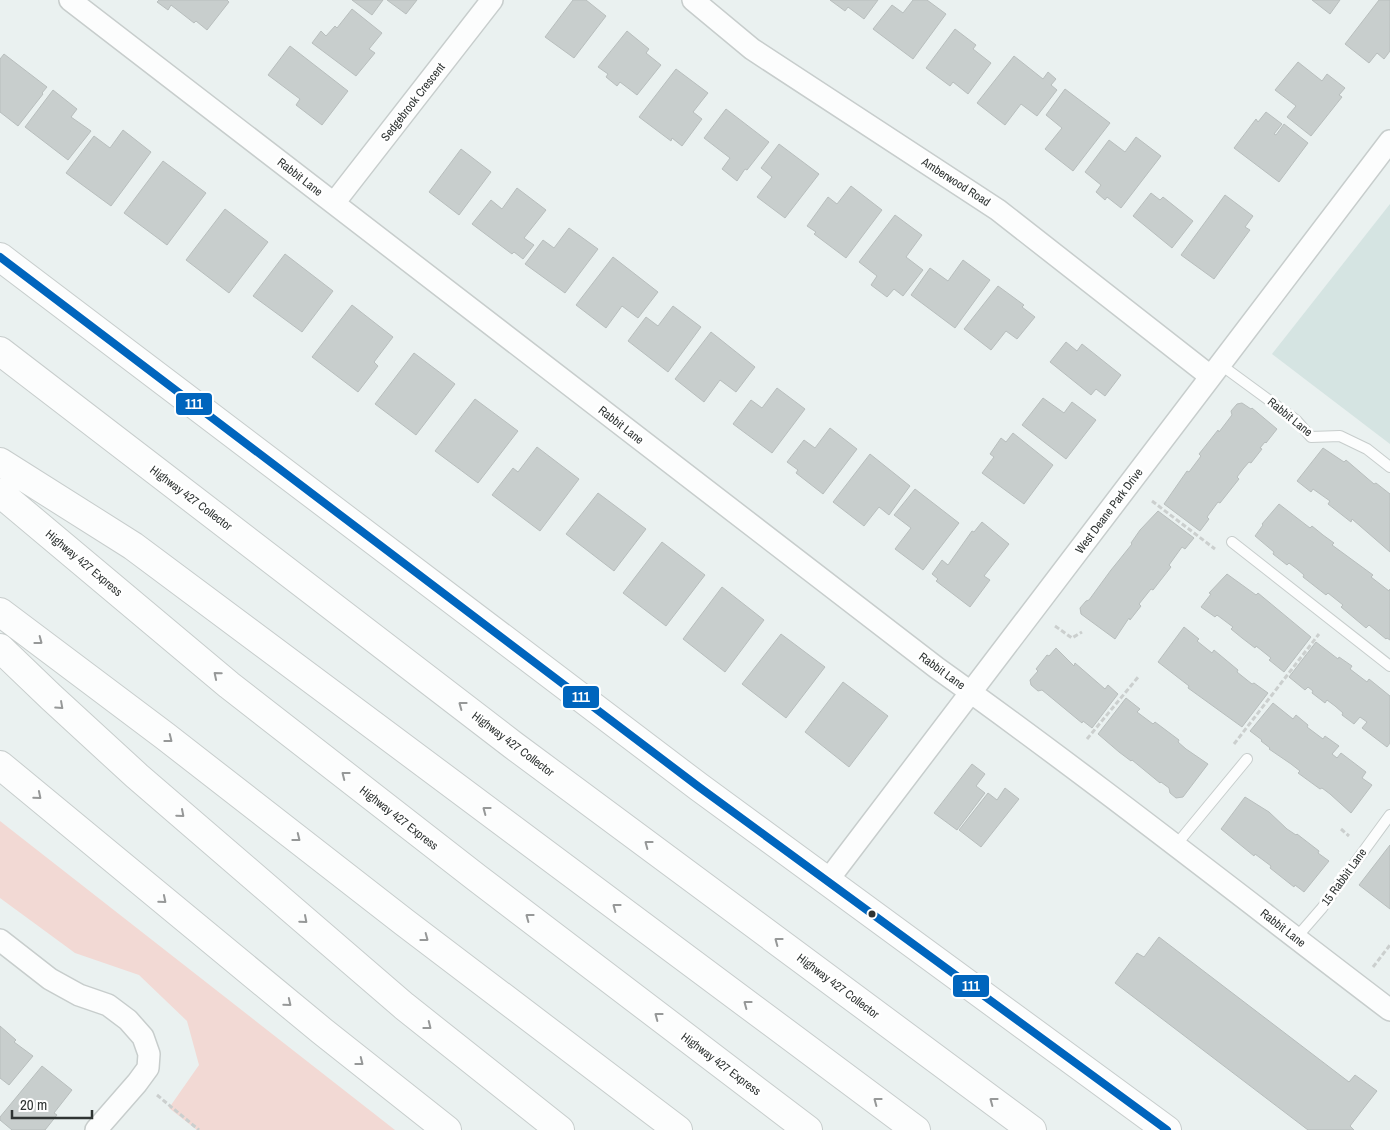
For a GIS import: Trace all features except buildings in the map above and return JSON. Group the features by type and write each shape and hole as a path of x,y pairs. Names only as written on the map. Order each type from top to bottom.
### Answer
{"main road":[{"path":"0,257 683,775 1167,1130"},
{"name":"Highway 427 Collector","path":"0,351 513,744 1032,1130"},
{"path":"0,462 134,546 916,1130"},
{"name":"Highway 427 Express","path":"0,493 229,685 477,878 808,1130"},
{"path":"0,612 165,736 404,922 678,1130"},
{"path":"0,648 51,698 137,776 404,1006 560,1130"},
{"path":"0,765 322,1031 447,1130"}],"street":[{"name":"Rabbit Lane","path":"70,0 937,668 1176,844 1390,1010"},
{"name":"Sedgebrook Crescent","path":"334,204 492,0"},
{"name":"Amberwood Road","path":"693,0 752,49 998,210 1215,370"},
{"name":"West Deane Park Drive","path":"828,880 1390,141"},
{"path":"0,940 50,979 79,995 108,1005 128,1020 143,1037 149,1054 148,1068 137,1084 96,1130"}],"lane":[{"name":"Rabbit Lane","path":"1215,370 1296,420 1311,437 1340,436 1367,449 1390,467"},
{"path":"1232,542 1390,666"},
{"path":"1176,844 1247,759"},
{"name":"15 Rabbit Lane","path":"1296,938 1322,908 1390,814"}],"path":[{"path":"1152,501 1221,554"},
{"path":"1232,747 1330,620"},
{"path":"1055,626 1072,638 1082,632"},
{"path":"1087,739 1139,676"},
{"path":"1341,829 1349,836"},
{"path":"156,1094 199,1130"}],"shaded area":[{"path":"1390,204 1390,444 1272,354"},
{"path":"0,821 395,1130 197,1130 169,1108 199,1065 187,1021 139,975 75,953 0,898"}],"transit line":[{"name":"111","path":"0,257 699,787 1167,1130"}]}
